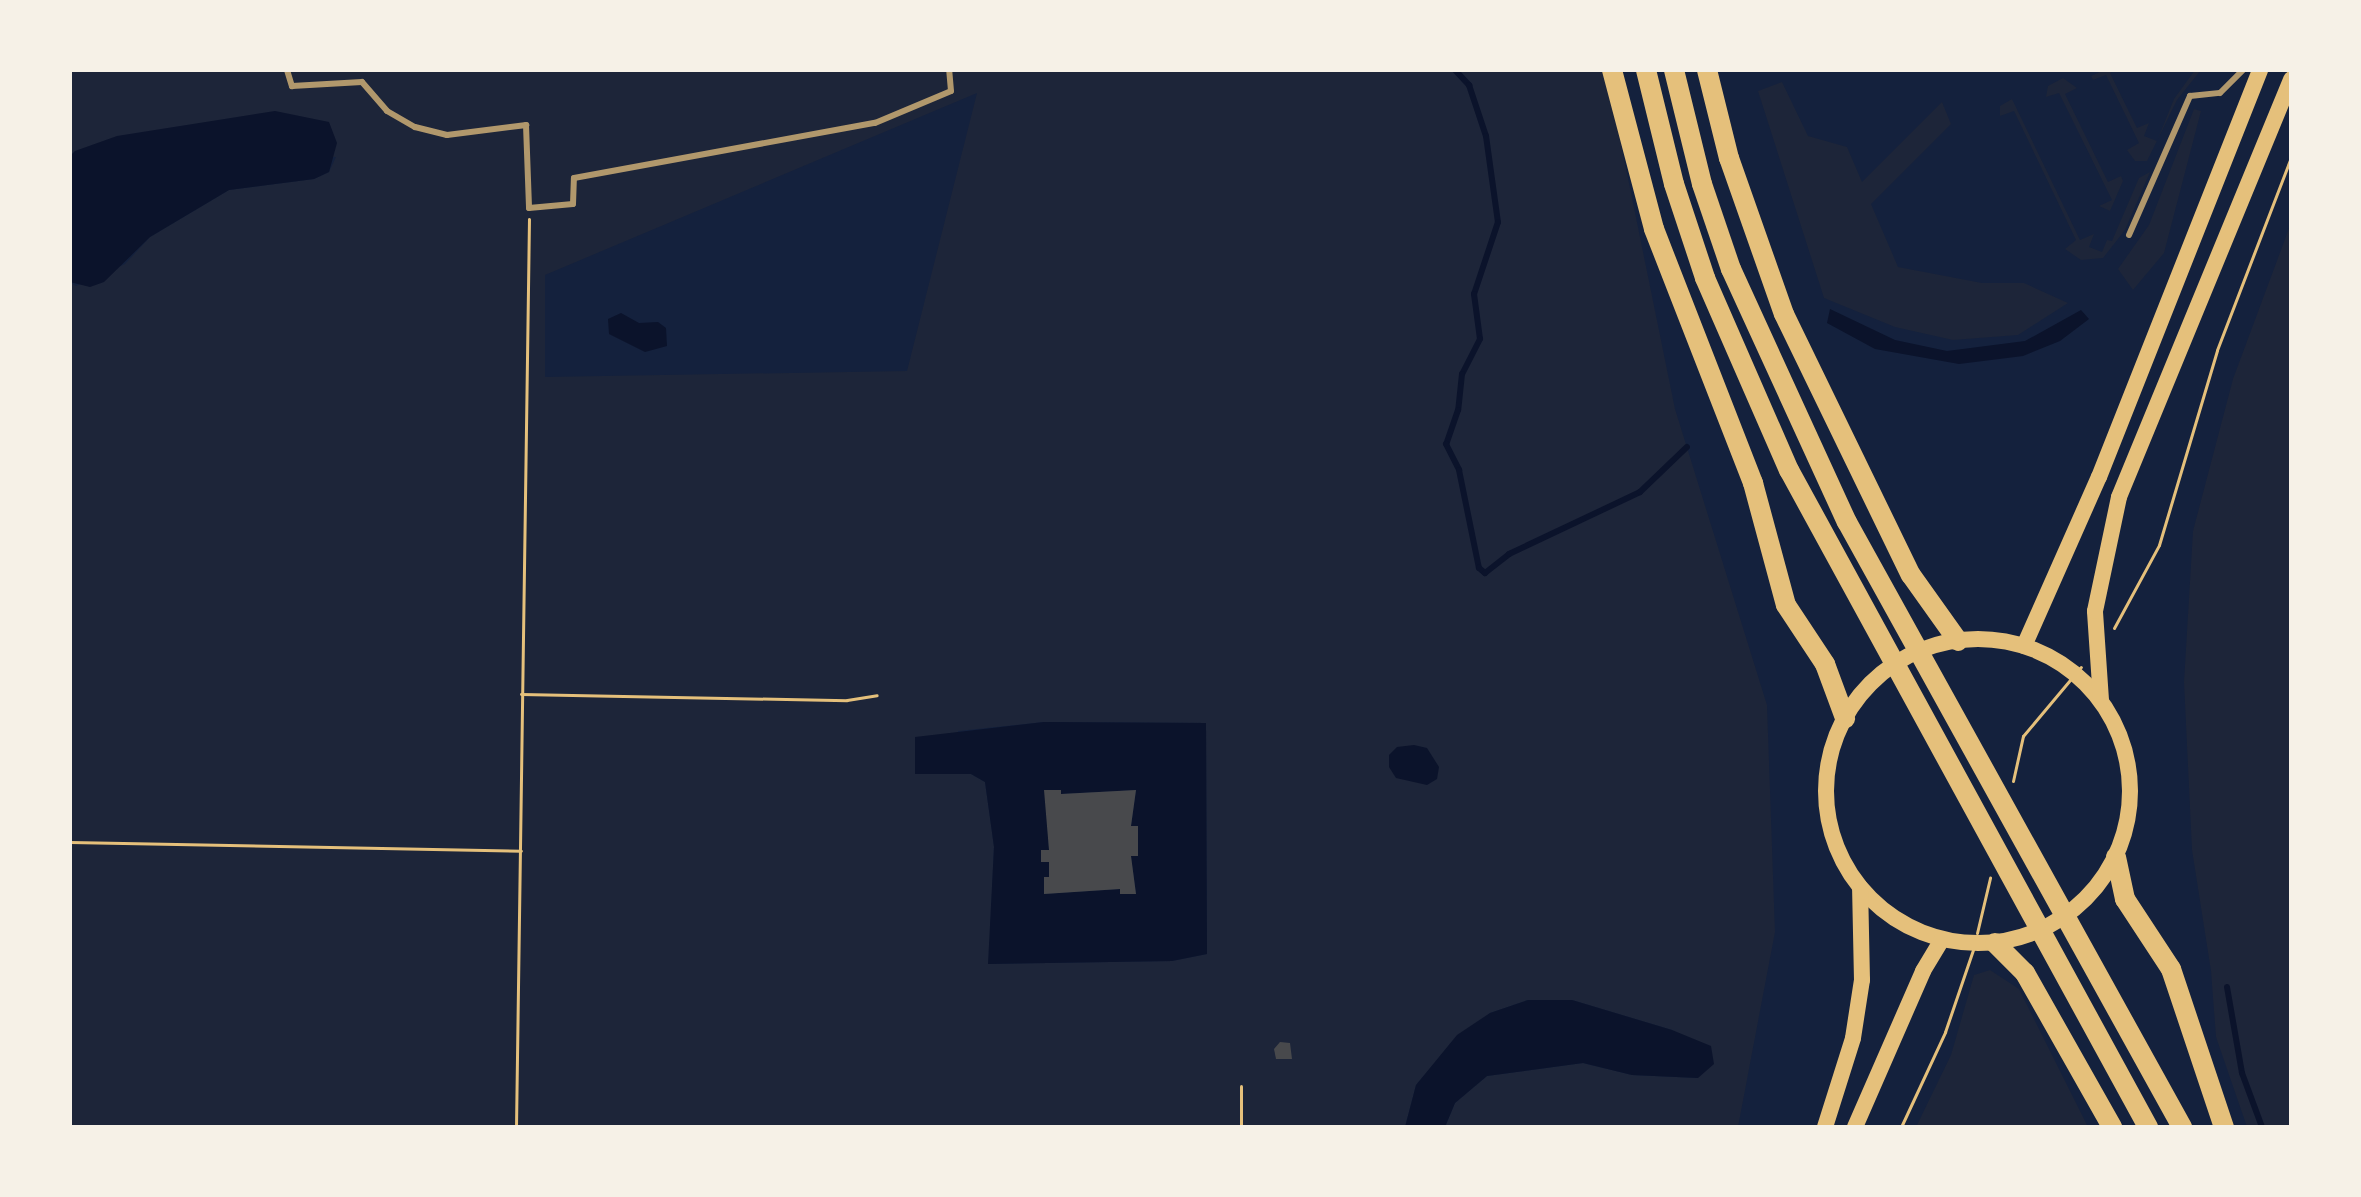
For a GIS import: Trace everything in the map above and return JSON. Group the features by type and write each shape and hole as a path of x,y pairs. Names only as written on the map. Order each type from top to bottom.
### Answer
{"highway":[{"path":"1612,70 1654,229 1753,483 1786,605 1825,664 1845,718"},
{"path":"1646,70 1674,184 1705,278 1789,470 2148,1127"},
{"path":"1674,70 1702,184 1731,269 1847,522 2182,1127"},
{"path":"1707,70 1734,172 1790,328 1911,575 1948,643"},
{"path":"2116,857 2125,899 2171,969 2224,1127"},
{"path":"1995,943 2025,973 2112,1127"}],"main road":[{"path":"2024,646 2099,477 2260,70"},
{"path":"2101,700 2095,611 2119,497 2291,79"},
{"path":"1948,643 2024,646 2066,667 2101,700 2117,728 2130,782 2127,826 2116,857 2081,904 2053,924 2021,938 1995,943 1942,939 1893,916 1860,887 1838,848 1827,805 1827,775 1845,718 1876,678 1948,643"},
{"path":"1825,1127 1853,1038 1862,980 1860,887"},
{"path":"1855,1127 1923,971 1942,939"}],"lane":[{"path":"287,70 292,86 362,82 387,111 415,127 447,135 526,125 529,208 573,204 574,178 875,123 951,91 949,70"},
{"path":"2129,235 2190,96 2220,93 2243,70"}],"path":[{"path":"2107,637 2140,587 2159,545 2254,248 2291,157"},
{"path":"516,1127 529,208"},
{"path":"2010,795 2023,736 2088,659"},
{"path":"521,694 847,700 877,695"},
{"path":"70,842 521,851"},
{"path":"1901,1127 1970,963 1992,869"},
{"path":"1241,1086 1241,1127"}],"shaded area":[{"path":"70,70 1606,70 1675,409 1767,705 1775,932 1738,1127 1445,1127 1455,1103 1487,1076 1583,1063 1632,1075 1698,1078 1672,1030 1572,1000 1528,1000 1490,1013 1434,1064 1416,1085 1405,1127 70,1127 70,282 76,286 125,264 150,237 229,190 314,179 329,172 336,157 75,151 70,156","holes":["977,93 907,371 545,377 545,275","1044,722 1206,723 1207,954 1172,961 989,964 994,846 985,782 971,774 958,731"]},
{"path":"2104,70 2114,70 2110,73 2137,128 2149,123 2144,136 2157,141 2147,161 2135,161 2127,150 2139,143 2106,75 2093,80 2091,76"},
{"path":"2195,70 2201,70 2177,100 2158,139 2174,99"},
{"path":"2063,78 2077,88 2065,94 2108,182 2121,176 2123,181 2110,211 2099,206 2112,200 2059,93 2046,97 2048,86"},
{"path":"1782,82 1808,136 1847,147 1862,182 1942,102 1951,124 1871,204 1898,267 1982,283 2024,283 2068,303 2018,335 1953,340 1895,327 1824,298 1758,91"},
{"path":"2012,99 2080,240 2094,234 2089,247 2102,252 2107,240 2112,241 2139,178 2150,172 2125,230 2103,258 2081,260 2065,249 2076,240 2014,111 2000,116 2000,106"},
{"path":"2194,109 2201,111 2164,253 2133,290 2118,269 2149,225"},
{"path":"275,111 329,122 337,143 329,172 314,179 229,190 150,237 104,282 90,287 70,282 70,156 75,151 117,136"},
{"path":"2291,223 2291,1127 2247,1127 2216,1037 2211,971 2192,850 2184,682 2193,531 2233,379"},
{"path":"1830,309 1895,340 1947,351 2025,341 2081,310 2089,319 2060,341 2023,356 1959,364 1875,349 1827,323"},
{"path":"621,313 639,323 658,322 666,328 667,346 645,352 609,334 608,319"},
{"path":"1044,722 1206,723 1207,954 1172,961 988,964 994,847 985,782 971,774 915,774 915,737","holes":["1045,790 1060,790 1061,794 1136,790 1131,826 1138,827 1138,855 1131,856 1136,894 1120,894 1120,889 1044,894 1049,877 1049,862 1041,862 1041,850 1049,850"]},
{"path":"1414,745 1427,748 1439,767 1437,779 1427,785 1396,778 1389,767 1389,755 1397,747"},
{"path":"1990,970 2019,989 2088,1127 1916,1127 1951,1055 1974,975"},
{"path":"1528,1000 1572,1000 1672,1030 1711,1046 1714,1064 1698,1078 1632,1075 1583,1063 1487,1076 1455,1103 1445,1127 1405,1127 1416,1085 1457,1035 1490,1013"}],"building":[{"path":"1044,790 1061,790 1061,794 1136,790 1131,826 1138,826 1138,856 1131,856 1136,894 1120,894 1120,889 1044,894 1044,877 1049,877 1049,862 1041,862 1041,850 1049,850"},
{"path":"1280,1042 1290,1043 1292,1059 1276,1059 1274,1049"}],"waterway":[{"path":"1455,70 1469,85 1486,136 1498,222 1474,294 1480,339 1462,374 1458,410 1446,444 1459,470 1479,568 1485,573 1509,554 1640,492 1687,447"},
{"path":"2227,987 2242,1073 2262,1127"}]}
